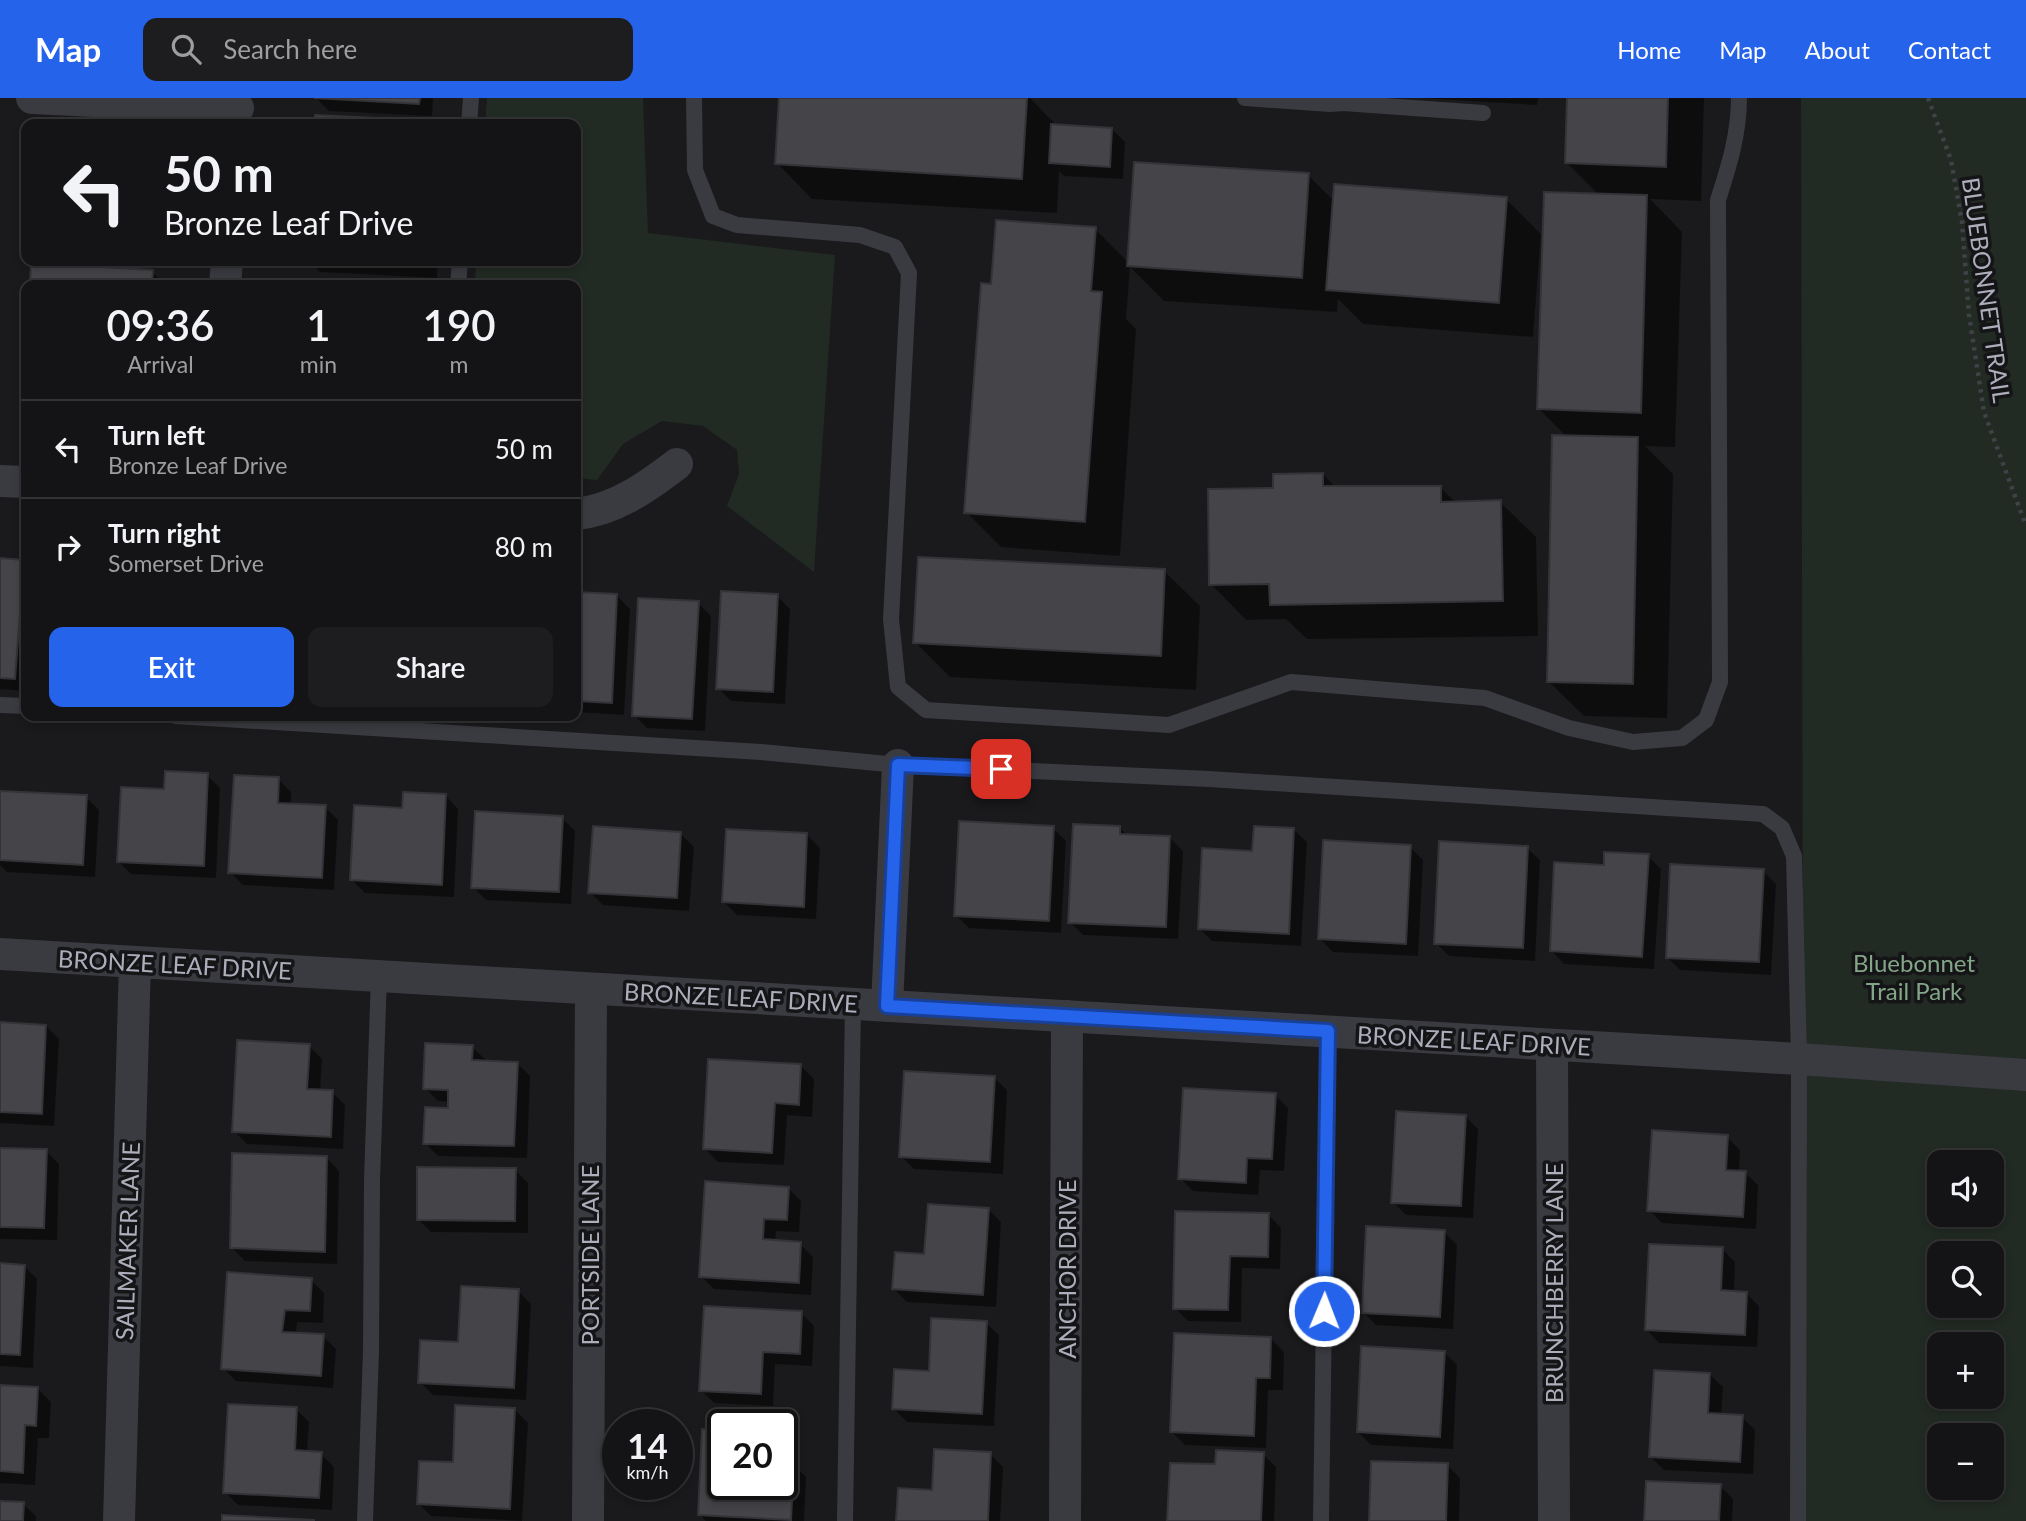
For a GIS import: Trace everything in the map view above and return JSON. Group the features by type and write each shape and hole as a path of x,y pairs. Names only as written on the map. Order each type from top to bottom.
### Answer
{"street":[{"path":"32,98 238,110"},
{"path":"581,514 596,512 646,488 677,464"},
{"path":"0,481 21,482"},
{"path":"887,1006 898,765"},
{"name":"BRONZE LEAF DRIVE","path":"0,954 1799,1059 2026,1075"},
{"name":"SAILMAKER LANE","path":"119,1521 135,962"},
{"name":"PORTSIDE LANE","path":"588,1521 590,989"},
{"name":"ANCHOR DRIVE","path":"1065,1521 1067,1016"},
{"name":"BRUNCHBERRY LANE","path":"1552,1045 1554,1521"}],"lane":[{"path":"469,119 471,98"},
{"path":"694,98 695,170 712,216 737,225 860,235 895,247 909,272 891,619 898,687 926,710 1169,724 1291,682 1485,698 1569,728 1633,742 1682,738 1706,720 1720,682 1718,201 1739,123 1739,98"},
{"path":"1245,98 1346,100 1483,113"},
{"path":"0,705 21,706"},
{"path":"257,721 761,752 898,765 1209,779 1763,814 1782,828 1794,856 1799,1059 1798,1521"},
{"path":"365,1521 379,976"},
{"path":"845,1521 853,1004"},
{"path":"1321,1521 1328,1031"}],"path":[{"name":"BLUEBONNET TRAIL","path":"1927,98 1951,160 1962,222 1969,315 1984,412 2026,526"}],"green space":[{"path":"487,98 643,98 648,233 835,255 814,572 727,506 739,474 737,450 703,426 662,421 623,444 597,480 581,478 581,280 475,280 476,266 581,266 581,119 485,119"},
{"name":"Bluebonnet Trail Park","path":"1801,98 2026,98 2026,1521 1804,1521"}],"building":[{"path":"314,98 420,98 419,104"},
{"path":"779,98 1027,98 1022,179 775,164"},
{"path":"1567,98 1668,98 1666,167 1565,163"},
{"path":"315,115 396,119 315,119"},
{"path":"1051,124 1112,128 1110,167 1049,163"},
{"path":"1134,162 1309,173 1302,278 1127,266"},
{"path":"1334,184 1507,197 1499,303 1326,290"},
{"path":"1544,192 1647,195 1641,413 1537,409"},
{"path":"996,220 1096,227 1091,291 1102,292 1085,522 964,513 981,283 991,284"},
{"path":"31,266 153,270 152,280 30,280"},
{"path":"1552,435 1638,437 1633,684 1547,682"},
{"path":"1323,473 1323,486 1441,486 1441,502 1501,500 1503,601 1270,605 1269,584 1209,585 1208,489 1273,488 1273,474"},
{"path":"918,557 1165,569 1161,656 913,643"},
{"path":"0,558 21,560 15,679 0,678"},
{"path":"721,591 778,594 773,692 716,689"},
{"path":"581,592 617,594 612,703 581,701"},
{"path":"638,598 699,601 692,719 632,716"},
{"path":"165,771 208,773 204,866 117,862 121,787 164,789"},
{"path":"234,775 279,777 278,803 326,805 322,878 228,873"},
{"path":"0,791 87,795 83,865 0,860"},
{"path":"403,792 446,794 442,885 350,880 354,805 402,808"},
{"path":"475,811 563,816 559,892 471,888"},
{"path":"959,821 1054,826 1049,921 954,916"},
{"path":"1073,824 1120,826 1120,834 1170,836 1166,927 1068,923"},
{"path":"593,826 681,832 677,898 588,893"},
{"path":"1254,826 1294,828 1289,934 1198,929 1202,848 1252,851"},
{"path":"726,829 807,833 804,907 722,902"},
{"path":"1323,840 1411,845 1406,944 1318,939"},
{"path":"1439,841 1528,846 1523,948 1434,944"},
{"path":"1604,852 1649,854 1642,957 1550,951 1554,862 1604,865"},
{"path":"1670,864 1764,869 1759,962 1666,958"},
{"path":"0,1022 46,1025 42,1114 0,1112"},
{"path":"237,1040 310,1044 307,1089 333,1090 331,1137 232,1132"},
{"path":"425,1043 473,1045 472,1060 518,1062 514,1146 423,1144 425,1107 448,1108 448,1090 423,1089"},
{"path":"708,1059 801,1064 799,1105 775,1103 772,1153 703,1149"},
{"path":"904,1071 995,1076 990,1162 899,1157"},
{"path":"1183,1088 1276,1093 1272,1159 1247,1158 1246,1183 1178,1179"},
{"path":"1396,1111 1466,1115 1461,1206 1391,1203"},
{"path":"1652,1130 1728,1135 1726,1170 1746,1171 1743,1217 1647,1211"},
{"path":"0,1148 47,1149 44,1228 0,1227"},
{"path":"232,1153 327,1156 325,1252 230,1248"},
{"path":"417,1167 516,1168 515,1221 417,1220"},
{"path":"705,1181 789,1187 787,1220 764,1219 763,1239 801,1242 799,1283 699,1277"},
{"path":"928,1204 989,1208 983,1295 892,1289 895,1252 924,1254"},
{"path":"1175,1211 1269,1213 1268,1257 1230,1256 1228,1310 1173,1309"},
{"path":"1366,1226 1445,1230 1440,1317 1362,1313"},
{"path":"1649,1244 1723,1247 1721,1290 1747,1292 1745,1335 1645,1330"},
{"path":"0,1263 25,1265 20,1355 0,1354"},
{"path":"227,1272 312,1278 310,1311 285,1310 282,1332 324,1334 321,1376 221,1369"},
{"path":"461,1286 519,1289 514,1388 418,1383 420,1340 458,1342"},
{"path":"704,1306 802,1311 800,1354 763,1352 761,1394 699,1391"},
{"path":"931,1318 987,1321 982,1414 892,1409 894,1369 929,1371"},
{"path":"1174,1333 1271,1337 1270,1378 1256,1378 1254,1436 1170,1432"},
{"path":"1361,1346 1445,1351 1440,1437 1357,1432"},
{"path":"1654,1370 1710,1373 1708,1413 1743,1415 1740,1462 1649,1457"},
{"path":"0,1385 38,1387 36,1426 25,1425 23,1473 0,1471"},
{"path":"228,1404 297,1407 295,1450 322,1452 319,1498 223,1493"},
{"path":"455,1405 515,1408 510,1509 417,1504 419,1461 453,1462"},
{"path":"702,1429 707,1429 707,1500 792,1500 791,1520 698,1515"},
{"path":"934,1449 991,1452 988,1521 896,1521 898,1488 932,1490"},
{"path":"1216,1450 1264,1452 1261,1521 1167,1521 1170,1463 1215,1464"},
{"path":"1371,1461 1448,1463 1446,1521 1369,1521"},
{"path":"1646,1481 1721,1484 1719,1521 1644,1521"},
{"path":"0,1501 24,1502 23,1521 0,1521"},
{"path":"222,1515 314,1520 314,1521 222,1521"}],"route":[{"path":"1001,769 898,765 887,1006 1328,1031 1324,1311"}]}
